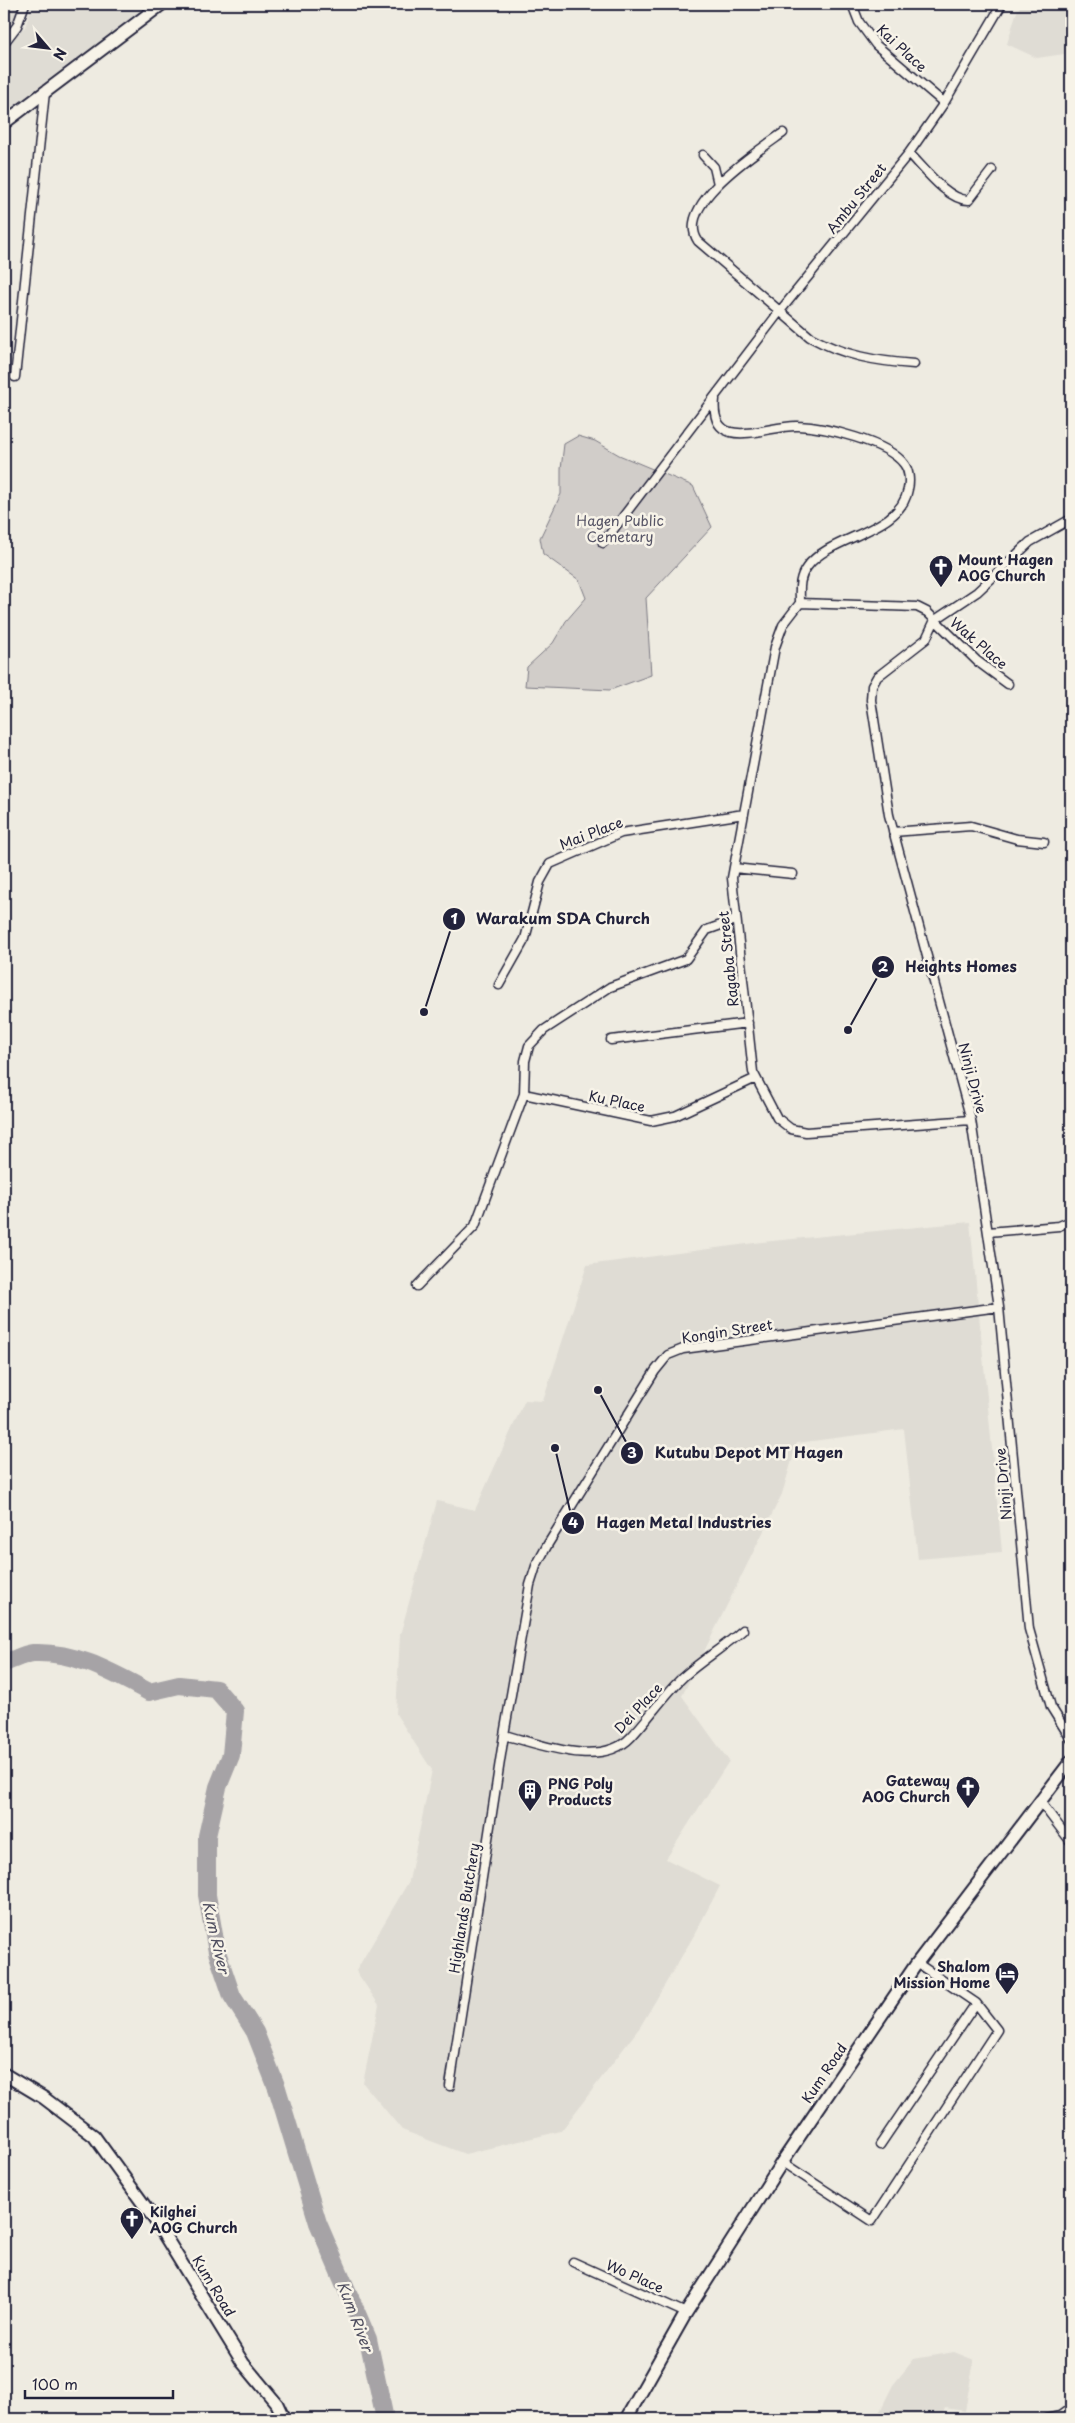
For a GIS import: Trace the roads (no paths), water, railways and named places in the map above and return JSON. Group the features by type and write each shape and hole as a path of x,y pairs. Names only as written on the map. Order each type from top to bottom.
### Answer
{"street":[{"path":"4,42 17,26 25,4"},
{"path":"4,123 162,4"},
{"name":"Kai Place","path":"852,4 859,22 876,45 944,103"},
{"name":"Ambu Street","path":"603,543 715,399 780,311 909,153 944,103 1002,4"},
{"path":"15,377 45,92"},
{"path":"783,133 750,156 718,184 699,207 692,222 692,233 698,241 810,337 832,349 875,361 914,364"},
{"path":"909,153 950,195 960,201 969,200 992,170"},
{"path":"703,155 714,167 718,184"},
{"path":"715,399 713,415 718,424 730,431 756,433 796,426 814,428 853,437 892,452 904,464 910,481 907,499 893,516 818,556 808,566 800,579 800,603"},
{"name":"Ninji Drive","path":"1071,519 1030,542 977,592 935,620 926,639 877,677 872,686 871,700 893,832 971,1120 999,1307 1029,1629 1051,1707 1071,1739"},
{"name":"Wak Place","path":"800,603 917,607 927,612 977,661 1008,684"},
{"name":"Ragaba Street","path":"800,603 783,625 775,647 732,878 735,920 753,1072 777,1118 791,1129 806,1132 971,1120"},
{"name":"Mai Place","path":"499,985 525,939 540,882 550,864 621,833 744,814"},
{"path":"893,832 971,826 1017,839 1044,842"},
{"path":"734,868 794,874"},
{"path":"417,1286 475,1226 524,1094 525,1061 529,1046 544,1030 610,987 686,960 707,930 735,920"},
{"path":"611,1040 748,1023"},
{"name":"Ku Place","path":"524,1094 651,1121 675,1116 756,1078"},
{"path":"988,1232 1059,1226 1071,1221"},
{"name":"Kongin Street","path":"504,1735 530,1585 536,1566 655,1371 668,1355 692,1347 999,1307"},
{"name":"Dei Place","path":"504,1735 580,1753 601,1753 614,1750 629,1740 683,1677 725,1647 743,1630"},
{"name":"Highlands Butchery","path":"450,2086 504,1735"},
{"name":"Kum Road","path":"626,2419 686,2313 782,2162 917,1963 1071,1761"},
{"path":"1040,1800 1071,1842"},
{"path":"782,2162 872,2222 997,2030 976,2003 917,1963"},
{"path":"880,2145 976,2003"},
{"name":"Kum Road","path":"4,2074 44,2098 94,2136 155,2220 243,2363 277,2404 284,2419"},
{"name":"Wo Place","path":"574,2262 686,2313"},
{"path":"1046,2419 1060,2416 1071,2408"}],"waterway":[{"name":"Kum River","path":"4,1663 33,1653 49,1653 79,1659 149,1692 179,1685 216,1689 235,1711 231,1755 218,1787 207,1836 207,1895 217,1952 232,1996 255,2032 277,2088 318,2223 368,2339 385,2419"}],"place":[{"name":"Mount Hagen AOG Church","path":"941,588"},
{"name":"Warakum SDA Church","path":"424,1012"},
{"name":"Heights Homes","path":"848,1030"},
{"name":"Kutubu Depot MT Hagen","path":"598,1390"},
{"name":"Hagen Metal Industries","path":"555,1448"},
{"name":"Gateway AOG Church","path":"968,1809"},
{"name":"PNG Poly Products","path":"530,1812"},
{"name":"Shalom Mission Home","path":"1007,1995"},
{"name":"Kilghei AOG Church","path":"132,2240"}],"park label":[{"name":"Hagen Public Cemetary","path":"620,528"}]}
